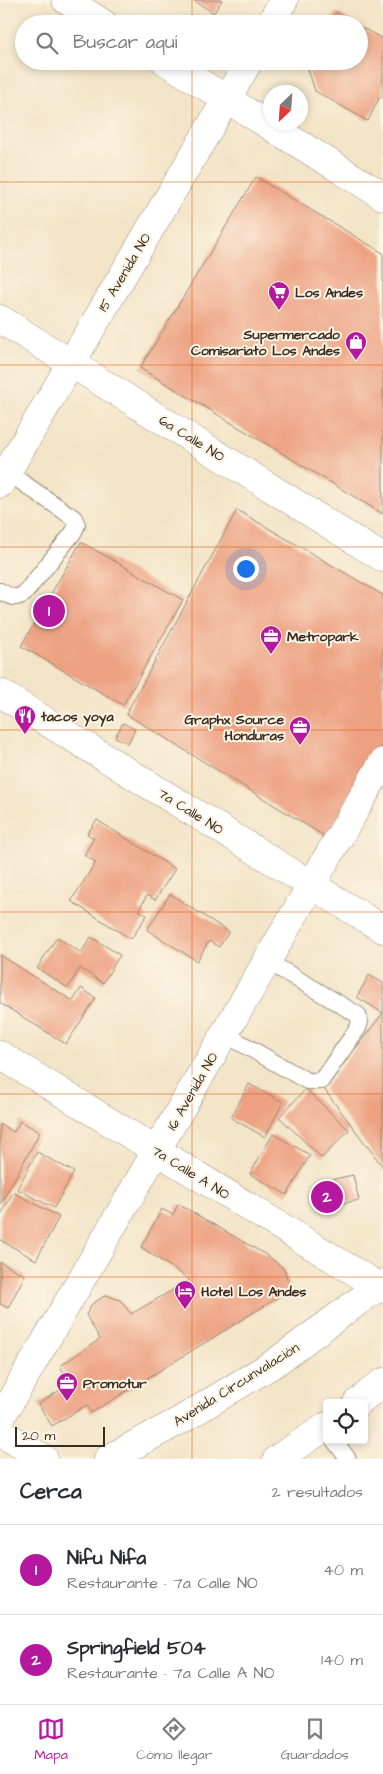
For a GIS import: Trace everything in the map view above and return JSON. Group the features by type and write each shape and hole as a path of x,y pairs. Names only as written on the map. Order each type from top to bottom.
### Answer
{"main road":[{"path":"66,0 90,15"},
{"path":"275,15 284,0"},
{"path":"179,70 383,196"},
{"name":"15 Avenida NO","path":"3,478 244,70"},
{"name":"6a Calle NO","path":"0,319 383,558"},
{"name":"7a Calle NO","path":"0,693 383,929"},
{"name":"16 Avenida NO","path":"0,1419 383,762"},
{"name":"7a Calle A NO","path":"0,1055 157,1151 382,1284"},
{"name":"Avenida Circunvalación","path":"108,1459 181,1420 276,1362 382,1284"},
{"path":"362,1399 383,1382"},
{"path":"0,1432 44,1459"},
{"path":"277,1459 323,1434"}],"lane":[{"path":"0,591 11,598 18,598 24,594 73,533 77,525 74,518 3,478"},
{"path":"225,1034 307,1081 315,1082 321,1081 358,1028 360,1022 358,1015 267,962"},
{"path":"337,1444 348,1459"}],"building":[{"path":"193,0 222,0 214,13"},
{"path":"368,31 383,39 383,98 380,96 368,121 315,91 308,70 368,70"},
{"name":"Los Andes","path":"256,177 383,253 383,514 140,368"},
{"name":"Metropark","path":"237,510 383,595 383,744 326,837 126,714"},
{"path":"81,542 183,600 123,705 21,646"},
{"path":"123,723 135,729 128,743 115,737"},
{"path":"97,820 175,869 155,900 147,895 139,910 147,915 131,939 71,901 96,862 84,855 94,838 87,834"},
{"path":"170,894 229,932 219,947 209,941 197,961 147,930"},
{"path":"57,937 81,953 91,937 120,955 103,983 80,968 68,988 37,968"},
{"path":"0,955 73,1001 81,988 96,998 66,1044 0,1003"},
{"path":"369,975 383,983 383,1013 357,997"},
{"path":"383,1013 383,1167 324,1089"},
{"path":"249,1084 283,1102 265,1137 231,1118"},
{"path":"306,1089 349,1130 322,1158 279,1117"},
{"path":"20,1121 40,1132 0,1205 0,1124 14,1132"},
{"path":"273,1134 310,1155 287,1195 250,1174"},
{"path":"37,1152 74,1172 54,1208 17,1189"},
{"path":"353,1175 359,1200 326,1207 323,1192 332,1190 330,1180"},
{"path":"13,1192 59,1217 36,1260 0,1240 0,1217"},
{"path":"178,1204 268,1256 284,1269 289,1284 282,1295 91,1413 87,1405 52,1426 38,1404 71,1383 60,1366 100,1339 86,1315 92,1304 106,1295 120,1300 131,1314 190,1280 141,1247 162,1209 173,1215"},
{"path":"0,1262 25,1275 8,1308 0,1304"}],"place":[{"name":"Los Andes","path":"279,311"},
{"name":"Supermercado Comisariato Los Andes","path":"356,361"},
{"name":"Nifu Nifa","path":"49,611"},
{"name":"Metropark","path":"271,655"},
{"name":"tacos yoya","path":"25,735"},
{"name":"Graphx Source Honduras","path":"300,746"},
{"name":"Springfield 504","path":"327,1197"},
{"name":"Hotel Los Andes","path":"185,1310"},
{"name":"Promotur","path":"67,1402"}]}
